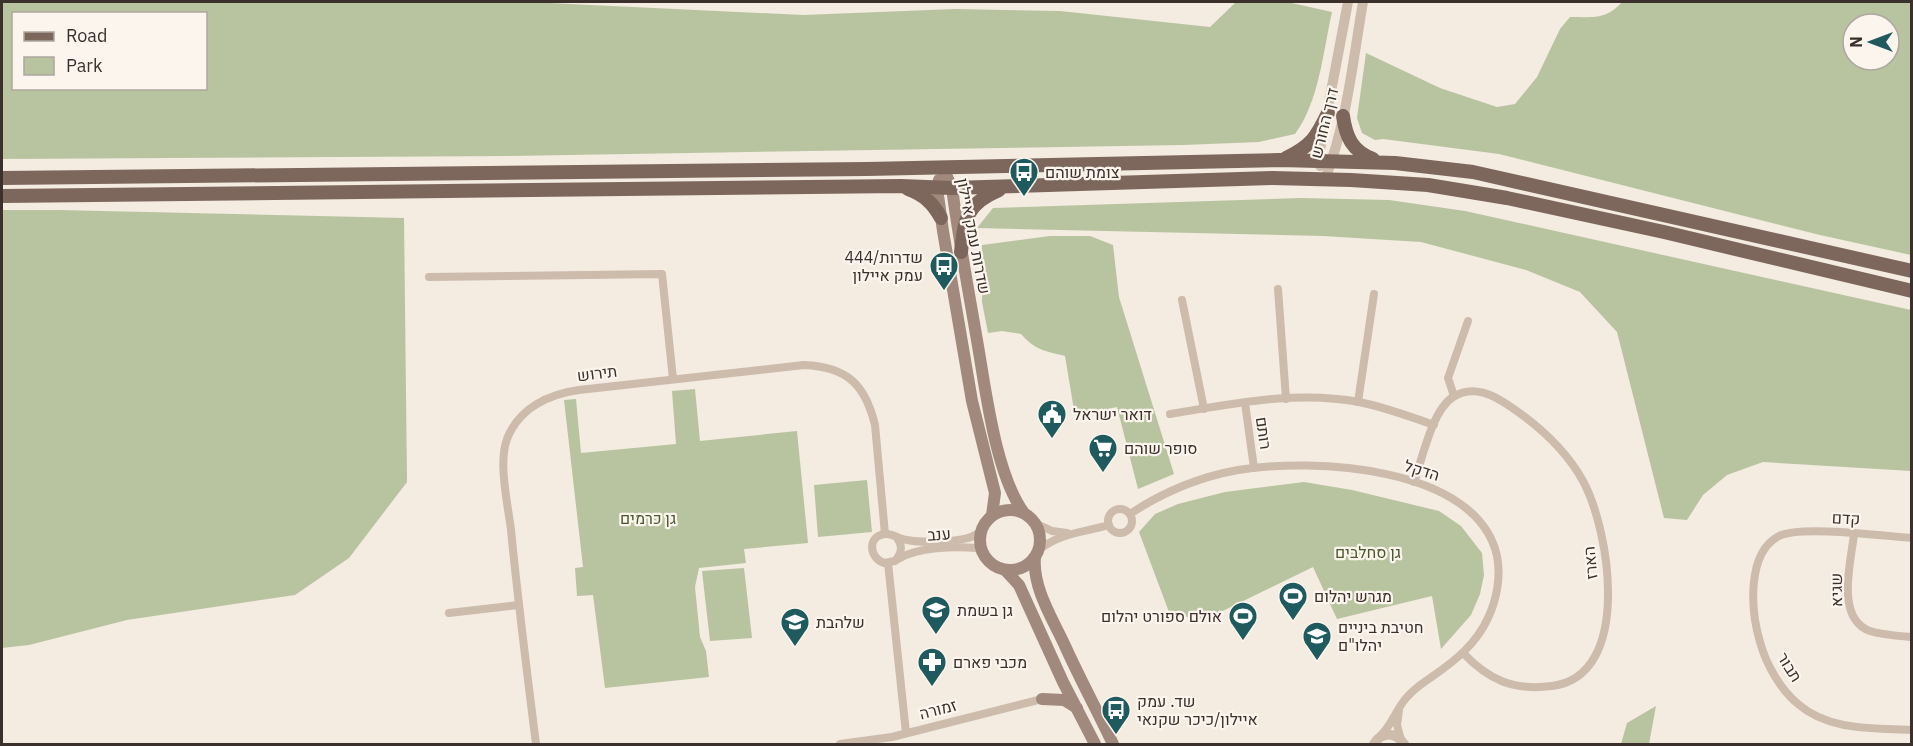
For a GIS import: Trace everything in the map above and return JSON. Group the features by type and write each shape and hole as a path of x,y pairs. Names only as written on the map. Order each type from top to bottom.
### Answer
{"main road":[{"path":"1280,160 1302,150 1313,141 1328,113"},
{"path":"1343,116 1345,134 1351,144 1359,152 1384,162"},
{"path":"2,178 943,168 1280,160 1384,162 1473,172 1911,271"},
{"name":"שדרות עמק איילון","path":"943,168 937,188 941,218 972,401 995,493 992,515"},
{"name":"שדרות עמק איילון","path":"943,168 952,188 961,252 992,423 1006,474 1024,513"},
{"path":"2,196 901,186 952,188 1272,178 1325,179 1428,185 1507,198 1664,232 1911,291"},
{"path":"901,186 921,194 934,205 941,218"},
{"path":"961,252 963,232 970,210 983,197 1009,187"},
{"path":"1095,744 1019,585 1005,570 990,563 984,555 980,541 981,531 992,515 1008,509 1024,513 1035,523 1040,534 1036,576 1040,588 1078,674 1113,744"},
{"path":"1005,570 1022,568 1037,554"},
{"path":"1042,699 1055,688 1060,674"},
{"path":"1042,699 1064,700 1077,709"}],"street":[{"name":"דרך החורש","path":"1325,179 1328,113 1348,2"},
{"name":"דרך החורש","path":"1325,160 1343,116 1363,2"},
{"path":"429,277 662,274 673,379"},
{"path":"1278,289 1286,399"},
{"path":"1358,402 1374,294"},
{"path":"1182,300 1204,409"},
{"path":"1414,482 1434,425 1444,405 1454,396 1448,378 1468,321"},
{"name":"תירוש","path":"536,744 518,605 504,468 506,441 518,419 531,408 562,392 804,364 828,367 850,378 867,401 875,425 885,534"},
{"name":"הארז","path":"1454,396 1479,391 1494,395 1535,425 1557,446 1582,481 1593,502 1606,549 1608,576 1604,629 1598,649 1586,670 1570,682 1533,688 1514,685 1496,680 1484,673 1463,653"},
{"path":"1170,414 1245,403 1318,398 1358,402 1392,410 1434,425"},
{"name":"רותם","path":"1245,403 1254,468"},
{"name":"הדקל","path":"1130,514 1182,486 1221,474 1281,466 1358,470 1414,482 1448,494 1461,502 1482,523 1495,548 1498,575 1494,603 1482,630 1473,642 1463,653 1412,691 1401,703 1385,732 1375,743"},
{"path":"1123,510 1130,514 1131,526 1125,532 1114,531 1109,525 1109,518 1113,512 1123,510"},
{"path":"1035,523 1052,531 1070,534"},
{"path":"1037,554 1052,541 1070,534 1109,525"},
{"name":"ענב","path":"897,538 914,541 962,539 981,531"},
{"name":"קדם","path":"1780,536 1798,532 1911,538"},
{"path":"885,534 897,538 902,548 899,557 892,562 879,562 872,548 874,540 885,534"},
{"name":"שגיא","path":"1854,534 1848,585 1851,613 1858,624 1869,631 1911,637"},
{"name":"תבור","path":"1780,536 1768,545 1759,557 1754,583 1755,616 1760,642 1770,668 1783,688 1798,704 1837,724 1858,728 1911,730"},
{"name":"ענב","path":"892,562 906,554 928,549 977,548 984,555"},
{"path":"892,562 906,733"},
{"path":"449,613 518,605"},
{"name":"זמורה","path":"840,744 874,741 1042,699"},
{"path":"1401,703 1397,725 1403,743"},
{"path":"1375,743 1387,734 1397,736 1403,743"}],"green space":[{"path":"2,2 528,2 803,15 955,9 1060,11 1210,27 1236,2 1287,2 1332,12 1315,92 1303,121 1295,134 1259,142 509,156 2,159"},
{"path":"1622,2 1911,2 1911,255 1820,235 1499,154 1383,139 1375,140 1362,133 1357,118 1366,53 1440,88 1497,107 1515,104 1537,77 1560,29 1570,17 1599,16 1610,12"},
{"path":"1301,198 1389,200 1465,211 1911,310 1911,471 1763,462 1727,475 1703,495 1687,520 1664,518 1617,332 1580,292 1526,270 1421,242 1323,236 977,228 993,208"},
{"path":"2,210 404,218 407,482 349,558 295,595 127,620 29,645 2,648"},
{"path":"1050,236 1090,236 1113,245 1119,297 1174,474 1138,489 1117,407 1075,416 1065,356 1036,347 1021,334 1002,331 988,333 982,302 982,245"},
{"name":"גן כרמים","path":"695,389 700,441 797,431 808,543 744,549 746,563 699,568 695,587 700,637 706,651 709,677 605,688 593,595 577,596 575,568 583,567 564,400 576,399 581,453 676,444 672,391"},
{"path":"867,480 872,532 818,537 814,485"},
{"name":"גן סחלבים","path":"1304,482 1352,490 1439,511 1461,526 1482,553 1484,575 1480,594 1471,615 1441,649 1432,596 1337,619 1313,567 1202,621 1169,612 1139,532 1155,514 1178,504 1225,492"},
{"path":"744,568 752,638 710,641 702,571"},
{"path":"1656,706 1649,744 1621,744 1627,723"}],"place":[{"name":"צומת שוהם","path":"1024,198"},
{"name":"444/שדרות עמק איילון","path":"944,292"},
{"name":"דואר ישראל","path":"1052,440"},
{"name":"סופר שוהם","path":"1103,474"},
{"name":"מגרש יהלום","path":"1293,622"},
{"name":"גן בשמת","path":"936,636"},
{"name":"אולם ספורט יהלום","path":"1243,642"},
{"name":"שלהבת","path":"795,648"},
{"name":"חטיבת ביניים יהלו\"ם","path":"1317,662"},
{"name":"מכבי פארם","path":"932,688"},
{"name":"שד. עמק איילון/כיכר שקנאי","path":"1116,736"}]}
